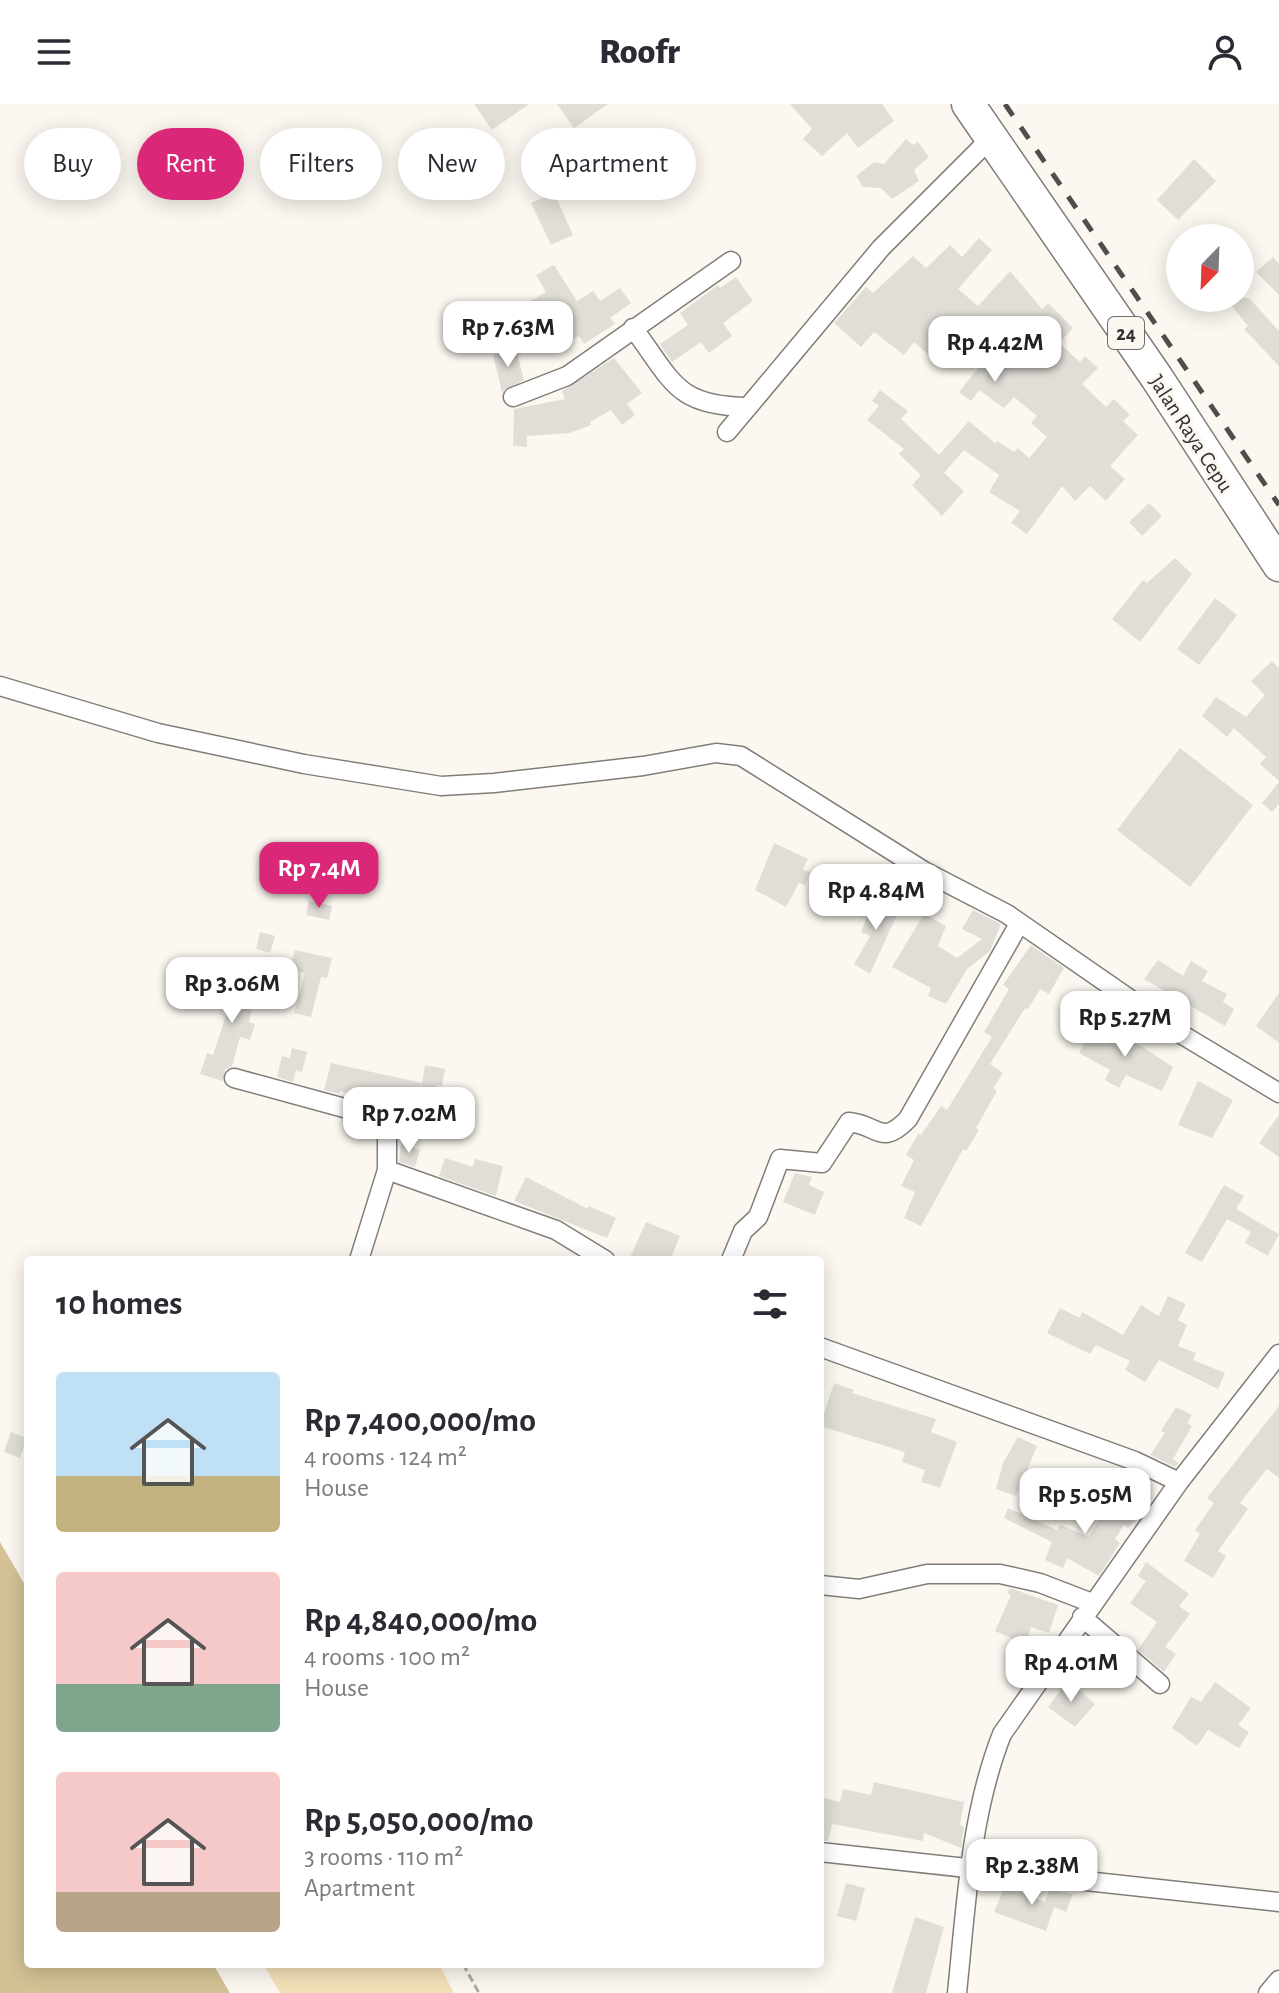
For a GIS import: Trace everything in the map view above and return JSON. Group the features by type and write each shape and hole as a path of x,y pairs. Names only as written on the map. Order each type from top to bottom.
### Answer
{"highway":[{"name":"Jalan Raya Cepu","path":"968,104 1157,378 1279,565"}],"street":[{"path":"727,432 881,248 991,138"},
{"path":"513,397 567,376 731,261"},
{"path":"633,328 687,396 718,406 748,407"},
{"path":"0,686 121,724 304,764 441,786 643,766 716,753 741,756 924,871 1019,924 1176,1031 1279,1093"},
{"path":"733,1256 743,1231 758,1217 780,1159 822,1163 849,1122 883,1135 895,1132 908,1119 1019,924"},
{"path":"234,1078 381,1118 390,1132 387,1170 360,1256"},
{"path":"387,1170 556,1230 598,1256"},
{"path":"824,1348 1135,1461 1179,1482"},
{"path":"957,1993 970,1868 992,1759 1002,1734 1179,1482 1279,1354"},
{"path":"824,1585 859,1589 927,1574 1000,1574 1040,1583 1087,1610 1160,1684"},
{"path":"824,1852 1279,1902"},
{"path":"1268,1993 1279,1980"}],"path":[{"path":"465,1968 479,1993"}],"shaded area":[{"path":"0,1542 24,1583 24,1968 215,1968 230,1993 0,1993"},
{"path":"265,1968 441,1968 454,1993 280,1993"}],"building":[{"path":"474,104 529,104 495,128 491,128"},
{"path":"557,104 608,104 574,128"},
{"path":"790,104 882,104 894,121 858,148 847,133 822,156 803,139 812,129"},
{"path":"906,139 913,145 918,142 929,157 914,170 919,181 892,199 881,188 863,187 856,176 874,162 884,164"},
{"path":"1194,159 1216,181 1178,220 1157,200"},
{"path":"557,200 573,235 551,245 531,203"},
{"path":"979,238 992,250 958,289 978,306 1010,271 1042,309 1048,303 1073,328 1059,343 1080,362 1085,356 1098,368 1082,384 1106,407 1114,399 1130,415 1123,421 1138,435 1110,466 1125,479 1106,501 1090,486 1075,501 1062,486 1027,534 1011,523 1020,511 989,492 999,475 964,450 944,473 964,491 942,516 912,485 921,475 899,454 904,449 867,420 879,406 872,401 880,390 908,411 901,419 939,455 969,421 996,444 997,441 1014,452 1018,448 1029,458 1047,437 1031,423 1037,416 1014,397 1004,408 979,390 971,401 959,392 978,368 942,340 929,355 914,342 904,355 874,332 861,347 834,323 866,287 873,293 913,256 926,268 950,245 962,257"},
{"path":"1273,257 1279,264 1279,295 1256,272"},
{"path":"554,265 577,301 593,291 600,301 620,288 631,303 610,318 615,324 584,344 579,336 547,354 526,322 533,318 525,304 546,292 536,275"},
{"path":"736,277 753,301 723,323 732,336 709,353 701,342 672,362 660,344 688,325 680,313 718,285 720,288"},
{"path":"1254,304 1279,331 1279,366 1244,329 1248,326 1236,312 1254,312"},
{"path":"516,349 524,380 502,392 493,355"},
{"path":"614,358 642,393 627,404 635,415 622,425 611,410 590,422 591,425 569,433 527,436 527,447 513,446 514,409 565,399 562,391"},
{"path":"1149,503 1162,516 1142,536 1129,522"},
{"path":"1175,558 1192,574 1140,642 1112,619 1143,580 1147,583"},
{"path":"1215,598 1237,615 1199,665 1177,649"},
{"path":"1272,661 1279,668 1279,781 1260,764 1266,757 1234,728 1227,737 1202,716 1216,697 1246,717 1265,695 1251,681"},
{"path":"1180,748 1253,805 1190,887 1117,830"},
{"path":"1279,782 1279,804 1272,812 1262,803"},
{"path":"774,843 808,859 803,869 810,872 805,885 799,883 786,907 755,890"},
{"path":"876,895 899,910 870,974 854,964 870,936 861,932"},
{"path":"309,901 332,906 329,920 306,915"},
{"path":"973,910 1001,924 990,951 967,969 946,1004 928,996 931,988 892,967 924,914 946,926 938,946 957,958 982,939 962,929"},
{"path":"260,932 275,936 270,953 256,949"},
{"path":"1031,945 1064,968 1049,994 1040,989 1028,1009 1025,1008 990,1064 1003,1073 993,1088 997,1091 976,1128 979,1130 966,1151 963,1149 921,1226 904,1218 915,1192 901,1186 914,1160 906,1155 918,1134 921,1135 941,1106 947,1110 992,1037 984,1032 1009,989 1003,985"},
{"path":"295,950 332,958 327,978 321,977 311,1017 294,1013 305,973 290,970"},
{"path":"1158,960 1183,976 1191,961 1208,971 1202,981 1227,994 1223,1002 1234,1009 1225,1026 1144,979"},
{"path":"225,970 258,979 249,1022 255,1024 250,1040 240,1037 232,1066 225,1070 223,1081 200,1074 207,1053 213,1055 235,988 221,984"},
{"path":"1279,993 1279,1043 1256,1026"},
{"path":"1094,1025 1141,1046 1173,1067 1162,1091 1126,1075 1119,1088 1105,1080 1110,1070 1079,1053"},
{"path":"292,1048 307,1052 302,1072 296,1070 293,1082 277,1077 282,1056 290,1058"},
{"path":"331,1063 422,1083 425,1065 445,1069 442,1086 437,1085 430,1120 391,1110 376,1101 324,1090"},
{"path":"1198,1081 1233,1100 1212,1138 1178,1125"},
{"path":"1279,1115 1279,1157 1259,1143"},
{"path":"401,1144 420,1150 415,1167 399,1162"},
{"path":"445,1158 473,1167 475,1159 503,1166 496,1196 439,1176"},
{"path":"795,1173 812,1177 809,1185 824,1192 815,1215 783,1202"},
{"path":"526,1177 588,1209 589,1206 616,1218 607,1238 514,1201"},
{"path":"1224,1185 1244,1196 1236,1209 1279,1234 1268,1256 1245,1243 1251,1232 1227,1219 1202,1262 1185,1253"},
{"path":"646,1222 680,1236 672,1256 631,1256"},
{"path":"1168,1296 1186,1304 1178,1320 1187,1325 1178,1346 1196,1353 1193,1360 1225,1373 1218,1389 1159,1360 1145,1382 1125,1370 1130,1361 1096,1345 1090,1354 1047,1333 1060,1308 1080,1318 1082,1312 1123,1335 1141,1305 1159,1316"},
{"path":"834,1383 854,1390 852,1393 936,1419 931,1432 957,1442 940,1488 921,1482 925,1470 902,1462 905,1452 824,1427 824,1414"},
{"path":"1279,1406 1279,1478 1267,1469 1240,1503 1248,1509 1218,1551 1226,1556 1213,1578 1184,1561 1200,1534 1195,1530 1214,1503 1207,1498"},
{"path":"1176,1407 1192,1415 1187,1423 1192,1426 1173,1459 1179,1463 1175,1467 1150,1455 1165,1433 1161,1431"},
{"path":"11,1432 24,1437 20,1458 4,1452"},
{"path":"1018,1437 1037,1446 1016,1496 996,1489 1003,1463"},
{"path":"1115,1492 1145,1510 1128,1528 1124,1525 1115,1539 1120,1543 1099,1576 1067,1558 1063,1568 1045,1560 1052,1542 1004,1518 1008,1508 1057,1530 1060,1525 1089,1537"},
{"path":"1146,1562 1189,1594 1179,1606 1190,1614 1165,1647 1176,1654 1164,1672 1138,1650 1157,1622 1130,1603 1146,1581 1138,1576"},
{"path":"1010,1588 1058,1605 1049,1633 1031,1627 1025,1644 995,1631 1011,1595 1007,1593"},
{"path":"1068,1680 1095,1704 1075,1727 1048,1707"},
{"path":"1215,1682 1251,1708 1238,1725 1249,1732 1239,1748 1208,1730 1197,1746 1172,1728 1191,1697 1201,1702"},
{"path":"874,1782 964,1802 960,1825 964,1827 961,1848 924,1833 923,1841 832,1824 828,1841 824,1840 824,1798 840,1802 843,1789 871,1795"},
{"path":"846,1883 865,1888 856,1921 837,1916"},
{"path":"1005,1886 1045,1902 1049,1889 1073,1894 1066,1912 1054,1907 1046,1931 994,1912"},
{"path":"915,1917 944,1927 926,1993 892,1993"}],"railway":[{"path":"1005,104 1279,505"}]}
